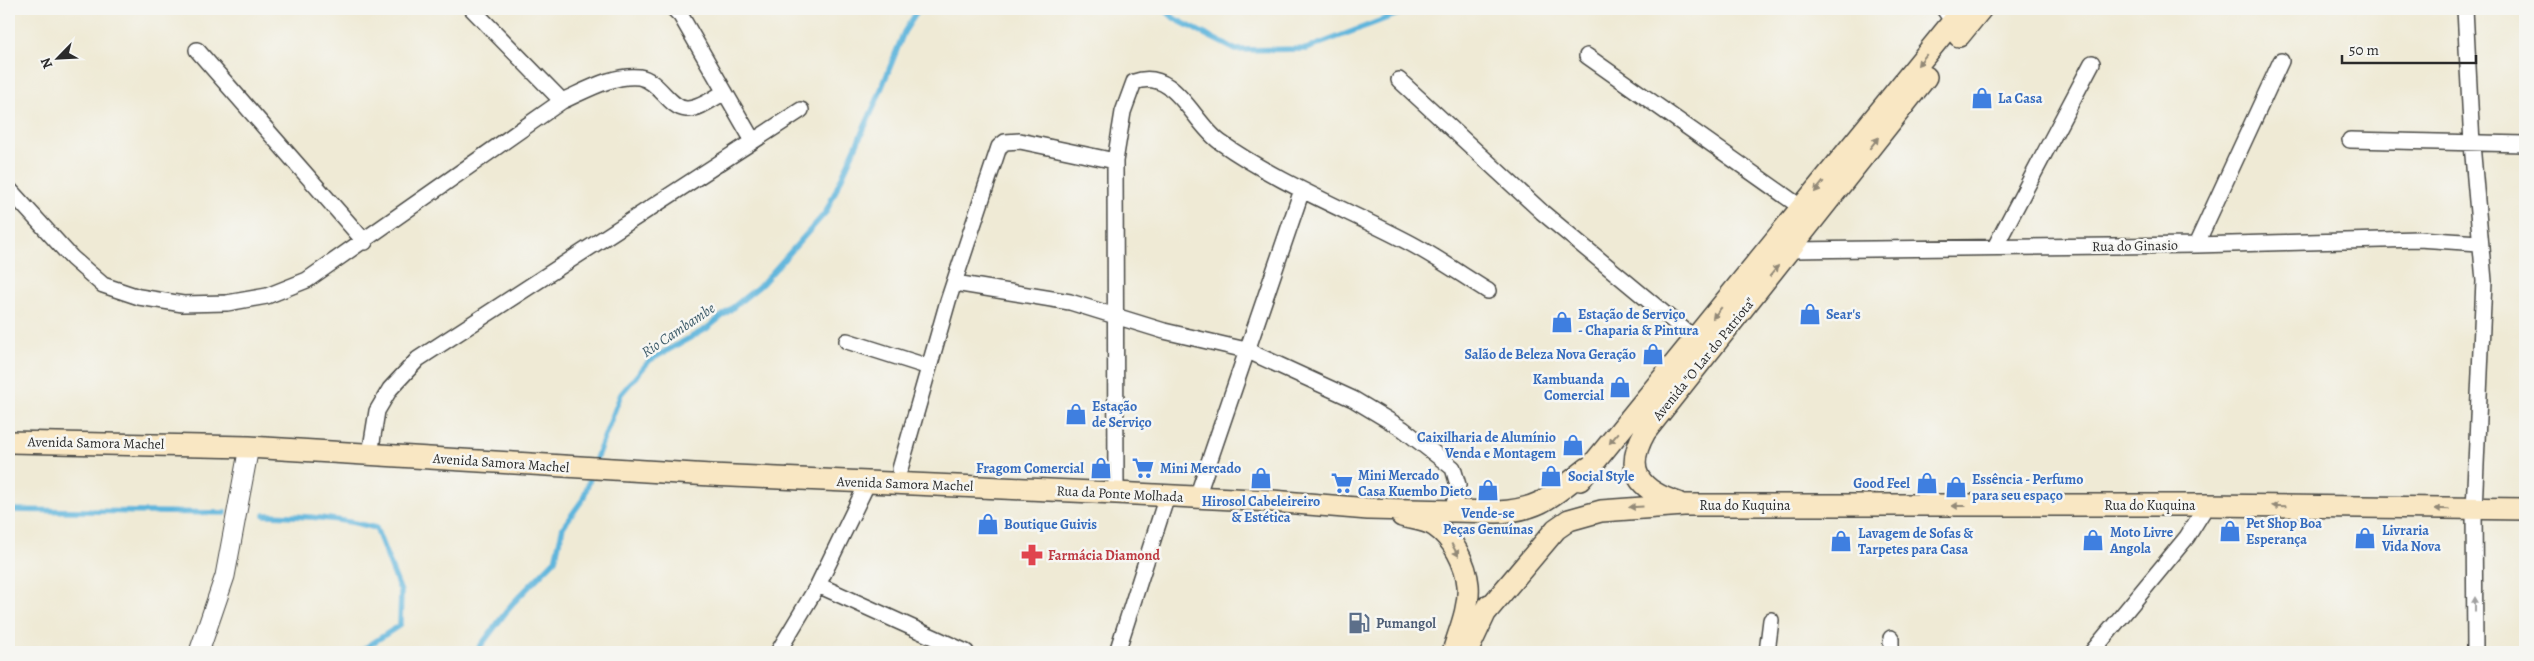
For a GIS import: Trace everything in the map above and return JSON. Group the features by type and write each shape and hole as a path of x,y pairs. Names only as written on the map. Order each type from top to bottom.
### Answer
{"main road":[{"name":"Avenida \"O Lar do Patriota\"","path":"1684,505 1653,493 1640,480 1634,463 1640,441 1645,432 1981,9"},
{"name":"Avenida \"O Lar do Patriota\"","path":"1467,652 1481,618 1504,578 1525,549 1588,468 1802,208 1953,13"},
{"name":"Avenida Samora Machel","path":"9,442 249,446 711,475 992,487"},
{"path":"1368,509 1514,512 1540,505 1588,468"},
{"name":"Rua da Ponte Molhada","path":"992,487 1197,497 1368,509"},
{"name":"Avenida \"O Lar do Patriota\"","path":"1481,618 1556,529 1569,520 1600,511 1684,505"},
{"name":"Rua do Kuquina","path":"1684,505 2207,505 2474,510 2525,509"},
{"path":"1368,509 1419,520 1435,526 1455,548 1468,586 1466,604 1453,652"}],"street":[{"path":"472,9 562,102"},
{"path":"674,9 681,16 753,141"},
{"path":"2465,9 2472,144 2479,243 2484,280 2474,510 2475,652"},
{"path":"197,50 365,242"},
{"path":"1587,56 1802,208"},
{"path":"2196,245 2280,60"},
{"path":"1995,248 2092,63"},
{"path":"9,189 72,258 103,285 139,297 183,304 227,303 267,296 307,280 365,242 562,102 601,84 622,78 639,77 652,81 675,104 685,109 695,107 725,92"},
{"path":"1116,493 1115,161 1127,95 1134,82 1146,77 1161,80 1167,84 1220,142 1302,190 1408,242 1488,291"},
{"path":"1399,80 1542,212 1696,339"},
{"path":"370,454 377,411 390,389 418,359 801,110"},
{"path":"2350,140 2525,144"},
{"path":"900,468 929,367 999,147 1005,142 1020,141 1115,161"},
{"path":"1197,497 1302,190"},
{"name":"Rua do Ginasio","path":"1791,250 2196,245 2419,238 2479,243"},
{"path":"955,283 1070,302 1164,331 1246,350 1353,399 1410,435 1453,468 1458,485 1452,510"},
{"path":"847,341 929,367"},
{"path":"200,652 222,585 234,536 239,493 249,446"},
{"path":"778,652 818,585 868,482"},
{"path":"1117,652 1167,496"},
{"path":"2092,652 2186,537 2207,505"},
{"path":"818,585 966,652"},
{"path":"1767,652 1771,620"}],"waterway":[{"name":"Rio Cambambe","path":"594,464 621,394 650,360 706,329 762,284 826,212 876,102 904,32 919,9"},
{"name":"Rio Cambambe","path":"1164,9 1175,19 1236,50 1306,49 1411,9"},
{"name":"Rio Cambambe","path":"476,652 512,604 555,560 563,527 583,499 592,473"},
{"path":"9,510 225,513"},
{"path":"265,515 321,518 376,528 401,592 400,625 359,652"}],"place":[{"name":"La Casa","path":"1982,98"},
{"name":"Sear's","path":"1810,314"},
{"name":"Estação de Serviço - Chaparia & Pintura","path":"1562,322"},
{"name":"Salão de Beleza Nova Geração","path":"1653,354"},
{"name":"Kambuanda Comercial","path":"1620,387"},
{"name":"Estação de Serviço","path":"1076,414"},
{"name":"Caixilharia de Alumínio Venda e Montagem","path":"1573,445"},
{"name":"Fragom Comercial","path":"1101,468"},
{"name":"Mini Mercado","path":"1143,468"},
{"name":"Social Style","path":"1551,476"},
{"name":"Hirosol Cabeleireiro & Estética","path":"1261,478"},
{"name":"Mini Mercado Casa Kuembo Dieto","path":"1342,483"},
{"name":"Good Feel","path":"1927,483"},
{"name":"Essência - Perfumo para seu espaço","path":"1956,487"},
{"name":"Vende-se Peças Genuínas","path":"1488,490"},
{"name":"Boutique Guivis","path":"988,524"},
{"name":"Pet Shop Boa Esperança","path":"2230,531"},
{"name":"Livraria Vida Nova","path":"2365,538"},
{"name":"Moto Livre Angola","path":"2093,540"},
{"name":"Lavagem de Sofas & Tarpetes para Casa","path":"1841,541"},
{"name":"Farmácia Diamond","path":"1032,555"},
{"name":"Pumangol","path":"1359,623"}]}
